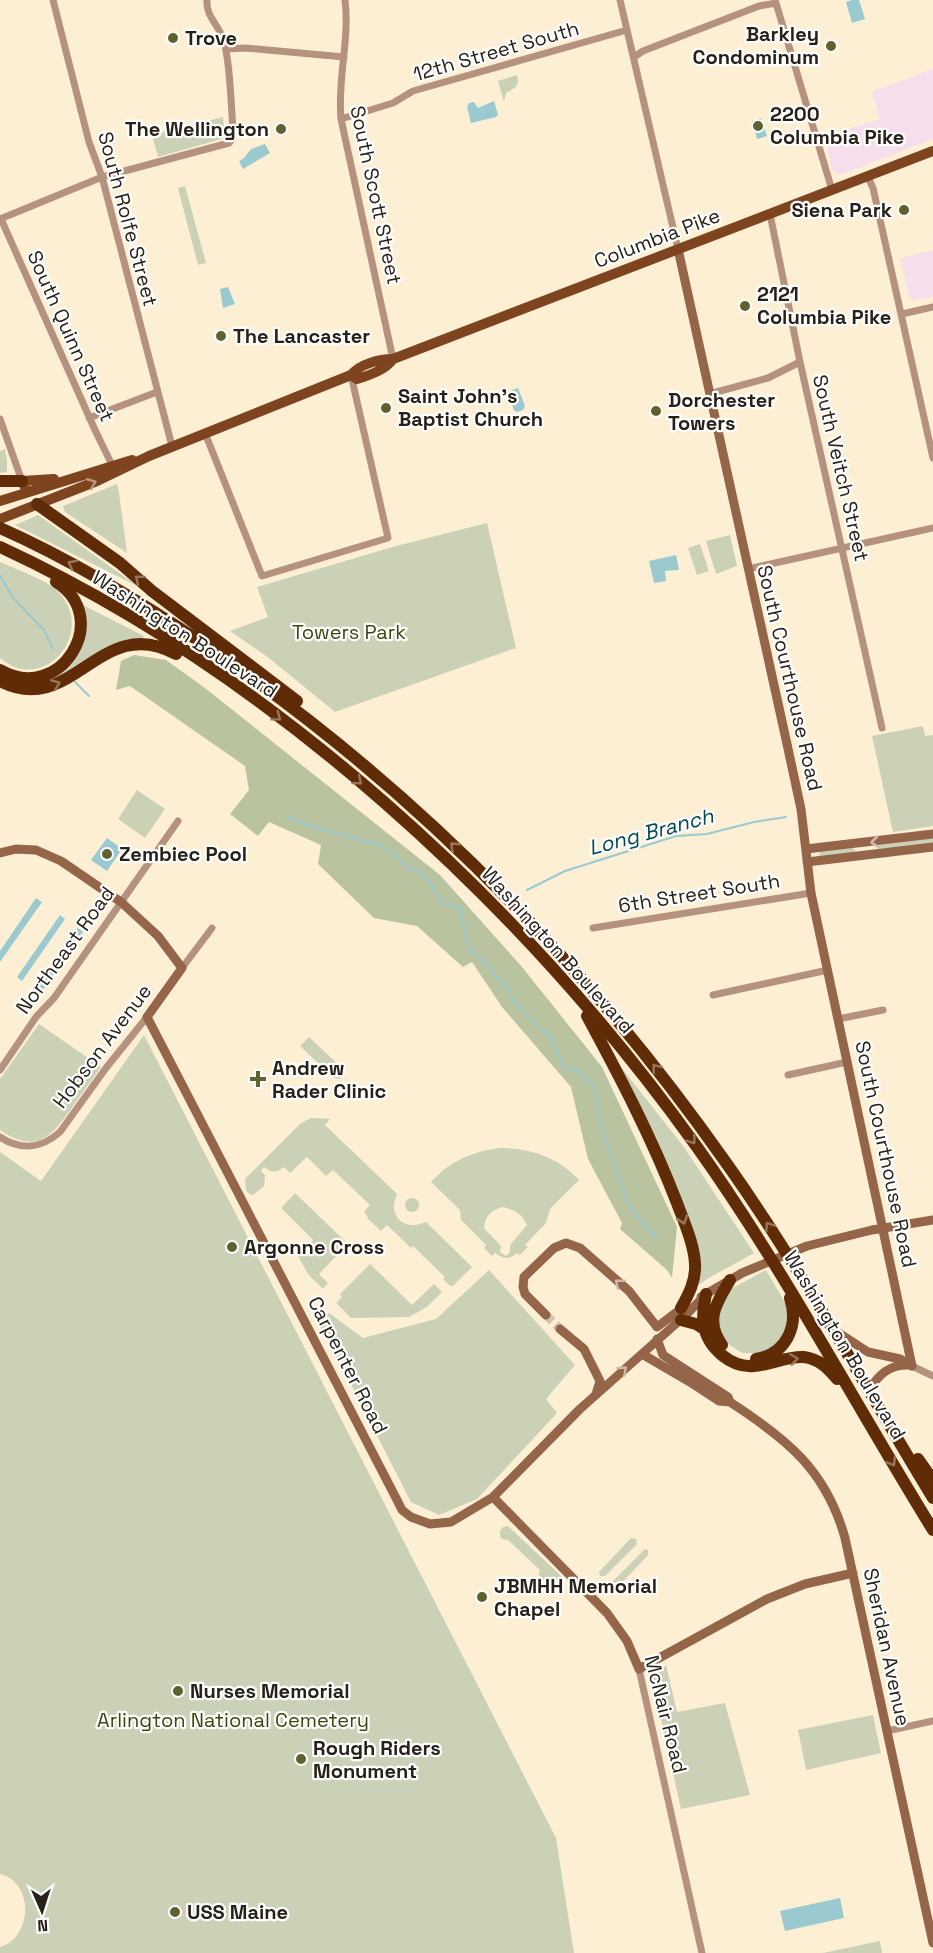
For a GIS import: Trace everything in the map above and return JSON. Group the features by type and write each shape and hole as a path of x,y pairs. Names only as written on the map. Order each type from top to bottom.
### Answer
{"highway":[{"path":"0,481 25,486"},
{"path":"37,504 120,563 152,591 273,681 321,721 362,763"},
{"name":"Washington Boulevard","path":"3,529 95,576 184,631 300,712 362,763 442,835 544,937 603,1003 728,1165 833,1329 933,1498"},
{"path":"0,549 67,590 77,605 80,625 76,647 68,660 56,670 43,676 23,678 0,670"},
{"name":"Washington Boulevard","path":"0,549 68,581 118,610 193,657 241,691 313,744 429,843 498,911 577,996 696,1146 784,1280 933,1530"},
{"path":"0,681 25,689 52,686 69,678 111,650 129,644 142,643 166,649 241,691"},
{"path":"577,996 647,1131 673,1194 694,1255 695,1270 692,1286 676,1318 692,1322 704,1329"},
{"path":"730,1280 715,1308 713,1318 715,1333 732,1353 742,1358 753,1359 765,1357 776,1351 786,1342 792,1331 793,1309 784,1280"},
{"path":"706,1294 703,1313 704,1329 713,1345 730,1361 741,1365 758,1366 800,1357 820,1362 831,1372 862,1411"},
{"path":"888,1422 911,1448 933,1480"}],"main road":[{"name":"Columbia Pike","path":"0,519 116,473 172,446 351,375 355,370 381,359 393,359 933,151"},
{"name":"Columbia Pike","path":"25,486 53,478 87,473 149,456"},
{"path":"0,501 25,486 37,504"}],"street":[{"name":"South Rolfe Street","path":"53,0 172,446"},
{"path":"1,219 102,177 229,143 233,129 226,49 221,34 208,14 207,0"},
{"name":"South Scott Street","path":"345,0 344,57 339,97 341,118 393,359"},
{"name":"South Courthouse Road","path":"620,0 678,249 787,744 801,810 811,893 912,1366"},
{"path":"634,57 643,51 749,10 776,3 832,190"},
{"name":"12th Street South","path":"341,118 393,103 413,91 627,30"},
{"path":"226,49 245,48 344,57"},
{"path":"868,177 873,188 933,458"},
{"name":"South Veitch Street","path":"770,214 800,362 882,728"},
{"name":"South Quinn Street","path":"1,219 112,465"},
{"path":"902,314 933,307"},
{"path":"709,394 768,378 800,362"},
{"path":"205,433 262,576 388,538 351,375"},
{"path":"90,418 157,392"},
{"path":"0,419 25,486"},
{"path":"747,569 933,528"},
{"name":"Northeast Road","path":"0,1070 36,1017 56,996 178,821"},
{"path":"806,849 933,834"},
{"path":"0,847 36,850 49,855 121,902 158,936 182,968"},
{"path":"807,862 933,847"},
{"path":"0,853 16,849"},
{"name":"6th Street South","path":"593,928 811,893"},
{"name":"Hobson Avenue","path":"0,1137 21,1146 37,1146 51,1140 60,1132 212,928"},
{"path":"713,994 828,970"},
{"path":"838,1019 883,1010"},
{"name":"Carpenter Road","path":"147,1017 402,1510 420,1522 430,1524 451,1522 493,1497 596,1394 642,1354 676,1318"},
{"path":"788,1075 847,1062"},
{"path":"546,1315 525,1294 524,1277 554,1248 566,1243 580,1248 629,1291 657,1327 676,1318 706,1294 742,1273 793,1251 883,1227 933,1220"},
{"name":"Carpenter Road","path":"560,1329 585,1349 600,1381 596,1394"},
{"path":"833,1329 868,1352 900,1359 933,1376"},
{"name":"Sheridan Avenue","path":"657,1339 663,1354 728,1397 730,1402 778,1435 795,1450 828,1494 840,1520 933,1943"},
{"name":"Sheridan Avenue","path":"642,1354 719,1401 730,1402"},
{"path":"869,1390 883,1372 896,1366 912,1366"},
{"name":"McNair Road","path":"493,1497 607,1613 627,1641 639,1669 702,1953"},
{"path":"639,1669 767,1599 805,1584 853,1572"},
{"path":"887,1731 933,1721"}],"shaded area":[{"path":"933,69 933,139 840,175 832,170 825,136 880,119 872,92"},
{"path":"933,250 933,297 912,300 909,297 900,258"}],"green space":[{"path":"517,75 516,87 506,93 504,102 498,81"},
{"path":"223,117 225,138 158,157 152,135"},
{"path":"185,186 206,263 198,265 178,188"},
{"path":"5,449 7,472 0,473 0,451"},
{"path":"117,484 127,553 65,512 63,506"},
{"path":"38,515 129,580 137,586 15,525"},
{"name":"Towers Park","path":"487,523 516,648 335,712 269,658 230,631 268,617 257,587 396,546"},
{"path":"730,535 737,566 716,574 706,541"},
{"path":"700,544 709,571 697,575 688,548"},
{"path":"0,562 54,588 67,604 72,621 69,638 62,653 49,664 34,669 17,668 0,658"},
{"path":"81,604 144,636 142,639 127,640 60,680 40,682 70,663 80,650 84,641 85,629"},
{"path":"134,655 166,660 205,688 440,875 522,967 602,1067 677,1227 672,1278 667,1270 620,1229 622,1223 588,1159 571,1087 502,1007 472,962 463,967 417,926 374,918 318,864 321,845 269,822 258,836 230,814 249,790 245,766 130,686 116,690 121,661"},
{"path":"923,726 925,736 933,735 933,826 893,832 872,736"},
{"path":"137,790 165,809 145,838 118,819"},
{"path":"933,838 933,844 878,849 880,845"},
{"path":"853,848 856,852 854,853 819,856 820,851"},
{"path":"39,1024 101,1067 58,1126 42,1139 24,1141 0,1130 0,1079"},
{"name":"Arlington National Cemetery","path":"144,1035 556,1838 574,1953 0,1953 0,1947 11,1941 19,1932 25,1910 24,1898 19,1887 11,1879 0,1874 0,1152 41,1181"},
{"path":"309,1037 342,1068 344,1074 340,1079 334,1078 300,1046"},
{"path":"617,1062 684,1147 754,1253 693,1289 699,1271"},
{"path":"311,1118 330,1119 325,1125 397,1194 394,1209 400,1220 411,1225 426,1222 472,1267 453,1286 443,1279 445,1277 413,1246 411,1248 387,1225 381,1231 367,1218 364,1212 370,1205 333,1170 326,1176 307,1157 290,1173 284,1167 274,1172 264,1167 261,1171 265,1175 264,1186 253,1195 249,1194 246,1190 245,1179 301,1123"},
{"path":"510,1148 543,1155 562,1165 579,1180 550,1209 546,1223 525,1245 528,1247 520,1255 517,1253 506,1258 495,1253 492,1256 484,1248 486,1245 461,1220 460,1210 431,1182 454,1163 488,1150","holes":["503,1207 515,1211 527,1225 510,1245 510,1252 506,1256 500,1252 501,1246 484,1228 487,1217"]},
{"path":"295,1193 348,1244 319,1274 328,1283 323,1289 308,1274 298,1256 313,1240 281,1208"},
{"path":"412,1198 417,1200 419,1205 417,1210 412,1212 407,1210 405,1205 407,1200"},
{"path":"370,1264 412,1305 434,1284 442,1292 427,1307 409,1317 351,1318 336,1303 342,1297 340,1294"},
{"path":"489,1270 575,1365 546,1399 557,1413 477,1499 439,1515 411,1502 315,1317 329,1313 363,1338 436,1319"},
{"path":"766,1270 787,1306 788,1325 779,1341 764,1353 742,1353 725,1342 717,1329 717,1309 729,1290"},
{"path":"508,1526 560,1575 563,1581 560,1587 548,1584 539,1575 540,1570 507,1539 500,1537 500,1531 503,1527"},
{"path":"631,1538 636,1539 637,1544 605,1576 600,1576 599,1572"},
{"path":"645,1549 648,1550 648,1555 617,1588 611,1588 611,1583"},
{"path":"666,1665 677,1712 725,1703 750,1795 681,1809 652,1678"},
{"path":"873,1715 881,1753 806,1770 798,1730"},
{"path":"880,1941 882,1953 823,1953"}],"water":[{"path":"859,0 865,19 852,23 846,2"},
{"path":"494,101 498,115 496,117 471,123 467,107 469,103 474,102 478,108"},
{"path":"761,118 767,136 757,139 752,121"},
{"path":"265,144 270,153 243,169 239,161 251,149"},
{"path":"228,287 235,304 223,308 220,289"},
{"path":"518,388 525,406 523,410 517,412 507,392"},
{"path":"676,555 679,570 665,571 666,581 654,583 649,561"},
{"name":"Zembiec Pool","path":"107,838 122,849 107,871 91,860"},
{"path":"36,898 42,902 0,962 0,951"},
{"path":"60,915 65,919 22,981 17,977"},
{"path":"78,928 83,932 40,994 35,990"},
{"path":"840,1898 844,1918 785,1931 780,1911"}],"waterway":[{"name":"Long Branch","path":"0,576 14,599 44,630 53,649"},
{"name":"Long Branch","path":"75,682 89,696"},
{"path":"287,816 312,827 380,845 395,855 406,867 420,872 430,882 441,902 461,908 464,929 471,951 493,970 496,977 511,992 512,1000 539,1028 550,1035 565,1069 577,1070 593,1086 604,1136 630,1207 656,1238"},
{"name":"Long Branch","path":"527,890 565,871 676,836 707,834 754,822 786,817"}],"tunnel":[{"path":"546,1315 560,1329"}],"place":[{"name":"Trove","path":"173,38"},
{"name":"Barkley Condominum","path":"831,46"},
{"name":"2200 Columbia Pike","path":"758,126"},
{"name":"The Wellington","path":"281,129"},
{"name":"Siena Park","path":"904,210"},
{"name":"2121 Columbia Pike","path":"745,306"},
{"name":"The Lancaster","path":"221,336"},
{"name":"Saint John's Baptist Church","path":"386,408"},
{"name":"Dorchester Towers","path":"656,411"},
{"name":"Zembiec Pool","path":"107,854"},
{"name":"Andrew Rader Clinic","path":"258,1079"},
{"name":"Argonne Cross","path":"232,1247"},
{"name":"JBMHH Memorial Chapel","path":"482,1597"},
{"name":"Nurses Memorial","path":"178,1691"},
{"name":"Rough Riders Monument","path":"301,1759"},
{"name":"USS Maine","path":"175,1912"}]}
